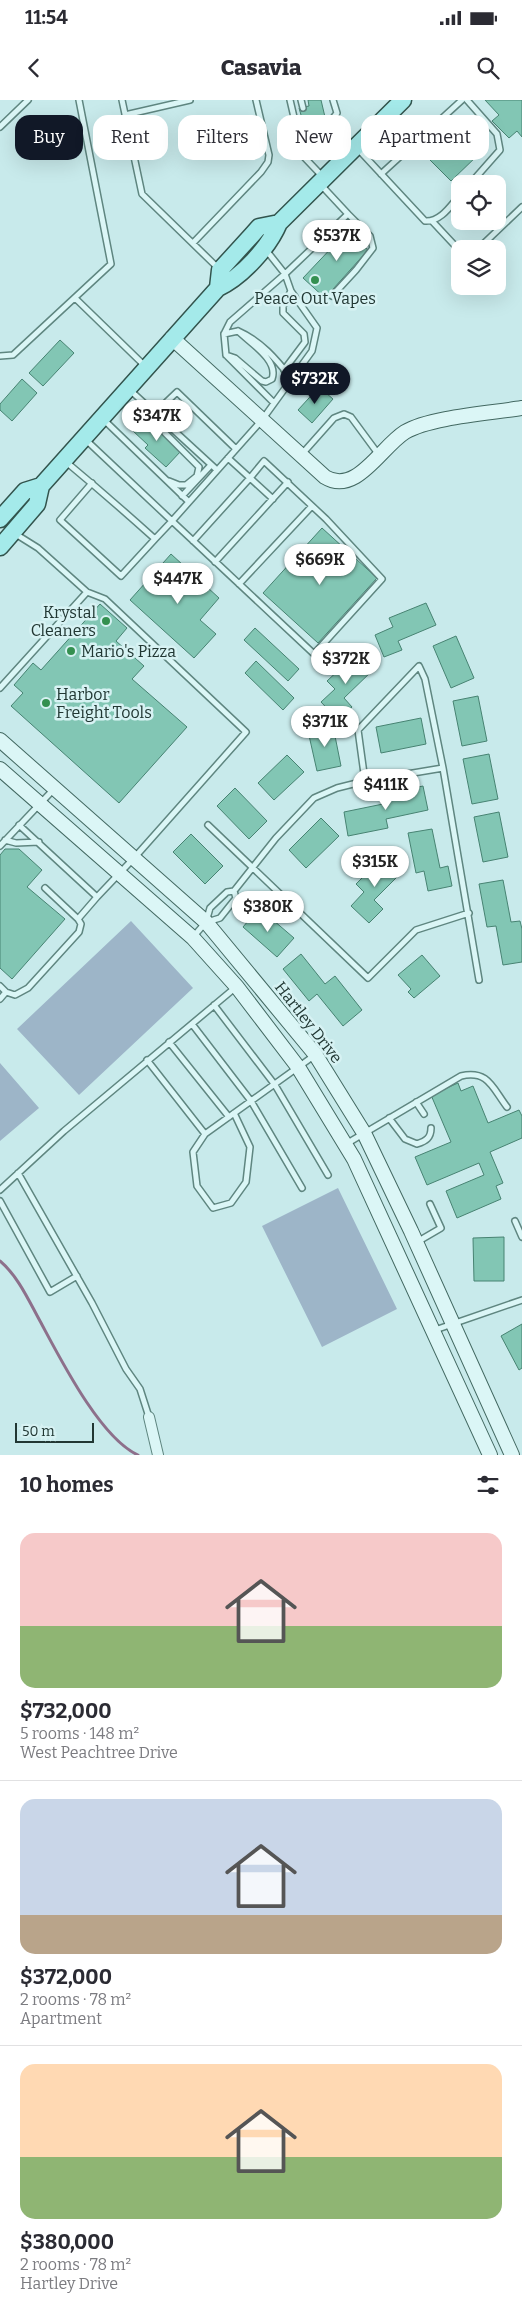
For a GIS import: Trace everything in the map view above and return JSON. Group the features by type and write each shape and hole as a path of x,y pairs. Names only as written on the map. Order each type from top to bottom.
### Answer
{"main road":[{"path":"223,280 272,240 278,223 403,100"},
{"path":"13,532 2,516 25,491 41,486 64,461 223,280 259,227 278,223"},
{"path":"259,227 260,240 264,248"},
{"path":"0,547 37,504 41,486"}],"street":[{"path":"172,338 324,477 340,482 351,480 406,431 426,423 522,408"},
{"name":"Hartley Drive","path":"0,740 136,857 206,922 315,1054 364,1133 416,1242 511,1453"},
{"path":"0,769 193,938 237,987 298,1067 354,1159 490,1455"},
{"path":"149,1418 158,1455"}],"lane":[{"path":"0,127 28,100"},
{"path":"0,356 14,355 111,264 79,100"},
{"path":"122,100 125,115 190,100"},
{"path":"193,243 261,172 268,162 269,155 256,100"},
{"path":"290,100 293,115"},
{"path":"301,100 303,108"},
{"path":"333,100 337,113 335,115"},
{"path":"381,174 462,100"},
{"path":"467,100 497,134 500,150 478,175"},
{"path":"356,147 425,221 432,221 440,217 451,205"},
{"path":"135,160 142,194 193,243 223,280"},
{"path":"306,160 348,214 370,236 373,248 332,296"},
{"path":"487,240 522,207"},
{"path":"274,403 226,355 224,334 230,322 285,274 348,214"},
{"path":"432,221 451,241"},
{"path":"92,484 60,520 121,576 262,420 312,352 317,328 291,291 285,274 264,248"},
{"path":"284,370 305,342 304,334 283,313 283,306 291,291"},
{"path":"75,298 146,367"},
{"path":"224,334 238,330 254,338 292,379"},
{"path":"226,355 234,358 262,381 266,382 272,379 274,372 271,364 238,330"},
{"path":"128,388 217,470"},
{"path":"155,413 177,392 236,449"},
{"path":"301,456 334,418 344,414 351,417 379,455"},
{"path":"102,418 188,501"},
{"path":"161,419 166,433 199,466 200,471 198,476 186,486 164,478"},
{"path":"84,438 215,562 314,654 382,579 312,506 264,461 193,541"},
{"path":"228,458 273,499"},
{"path":"64,461 154,539"},
{"path":"182,496 211,465"},
{"path":"215,562 288,482"},
{"path":"239,584 312,506"},
{"path":"13,532 38,548 88,592 105,599 246,732 136,857 78,919"},
{"path":"0,688 88,592"},
{"path":"365,782 358,730 419,666 425,679 443,768 479,980"},
{"path":"193,938 206,922 210,908 227,892 234,891 276,838 314,798 337,788 443,768"},
{"path":"0,846 56,787"},
{"path":"20,825 97,897"},
{"path":"208,825 368,978 416,930 468,913"},
{"path":"5,840 16,843 40,842"},
{"path":"0,986 6,992 19,994 28,988 79,932 81,924 78,919 45,888"},
{"path":"206,922 220,918 236,898 234,891"},
{"path":"0,1190 64,1131 237,987"},
{"path":"0,999 6,992"},
{"path":"214,1006 275,1085 328,1175"},
{"path":"192,1024 251,1102 302,1188"},
{"path":"169,1042 232,1115 250,1147 246,1182 231,1203 213,1208 197,1186 192,1152 205,1134 232,1115 251,1102 275,1085 315,1054"},
{"path":"147,1060 205,1134"},
{"path":"345,1145 461,1076 474,1073 485,1077 507,1107"},
{"path":"416,1102 424,1114"},
{"path":"389,1118 405,1139 417,1144 426,1141 431,1134 431,1128"},
{"path":"18,1173 77,1276 126,1369 140,1389 149,1418"},
{"path":"0,1201 50,1292 77,1276"},
{"path":"416,1242 441,1228 430,1204"},
{"path":"515,1221 522,1238"},
{"path":"433,1331 522,1300"}],"shaded area":[{"path":"131,921 193,988 79,1095 17,1029"},
{"path":"0,1063 39,1108 0,1141"},
{"path":"338,1188 397,1309 322,1347 262,1226"}],"building":[{"path":"308,100 321,100 325,115 301,115 299,108 309,106"},
{"path":"485,100 522,100 522,137 517,131 509,138 492,121 499,115"},
{"path":"430,160 473,160 457,175 451,175 451,181"},
{"path":"354,224 366,236 359,242 368,250 325,298 303,278"},
{"path":"60,340 74,353 43,386 29,373"},
{"path":"22,379 37,393 12,421 0,410 0,404"},
{"path":"319,387 333,399 312,423 298,410"},
{"path":"145,417 181,451 166,467 145,448 148,445 133,431"},
{"path":"322,528 377,578 318,643 263,593"},
{"path":"171,554 219,598 200,620 216,634 194,658 130,600"},
{"path":"426,603 436,625 398,641 402,650 384,657 375,635 393,627 389,618"},
{"path":"100,604 127,628 116,641 144,666 132,679 187,727 119,803 11,706 23,693 14,685 33,663 41,670"},
{"path":"255,628 299,669 288,681 244,640"},
{"path":"456,636 474,678 451,688 433,646"},
{"path":"357,653 373,670 344,698 352,707 338,720 321,702 335,689 327,681"},
{"path":"256,661 294,698 283,710 245,673"},
{"path":"478,696 487,741 462,746 453,701"},
{"path":"421,718 426,744 381,753 376,727"},
{"path":"333,726 341,766 317,771 308,731"},
{"path":"489,754 498,799 472,804 463,759"},
{"path":"287,755 304,772 274,800 258,783"},
{"path":"423,786 428,810 386,819 388,828 348,836 344,812 383,804 381,795"},
{"path":"235,788 267,821 249,839 217,806"},
{"path":"499,812 508,857 483,862 474,817"},
{"path":"321,818 339,836 306,868 289,850"},
{"path":"432,829 440,868 448,866 452,886 428,891 424,871 416,873 408,833"},
{"path":"191,834 223,866 205,884 173,852"},
{"path":"5,849 19,849 42,870 27,887 65,919 12,979 0,968 0,855"},
{"path":"385,855 402,872 374,900 383,909 369,923 351,906 364,892 356,884"},
{"path":"503,880 511,922 520,921 522,929 522,962 503,965 496,926 487,927 479,884"},
{"path":"259,908 294,938 277,957 243,927"},
{"path":"301,954 325,984 335,976 362,1010 343,1026 317,994 309,1001 283,969"},
{"path":"422,955 440,976 414,998 408,992 411,989 398,975"},
{"path":"458,1083 461,1091 473,1086 488,1123 519,1110 522,1116 522,1138 490,1152 503,1183 496,1186 501,1199 457,1218 446,1191 484,1175 479,1163 427,1185 415,1157 451,1142 431,1095"},
{"path":"504,1237 504,1281 474,1281 473,1238"},
{"path":"522,1324 522,1368 519,1370 501,1336"}],"waterway":[{"path":"0,1261 23,1289 82,1396 109,1432 124,1446 138,1455"}],"place":[{"name":"Peace Out Vapes","path":"315,280"},
{"name":"Krystal Cleaners","path":"106,621"},
{"name":"Mario's Pizza","path":"71,651"},
{"name":"Harbor Freight Tools","path":"46,703"}]}
